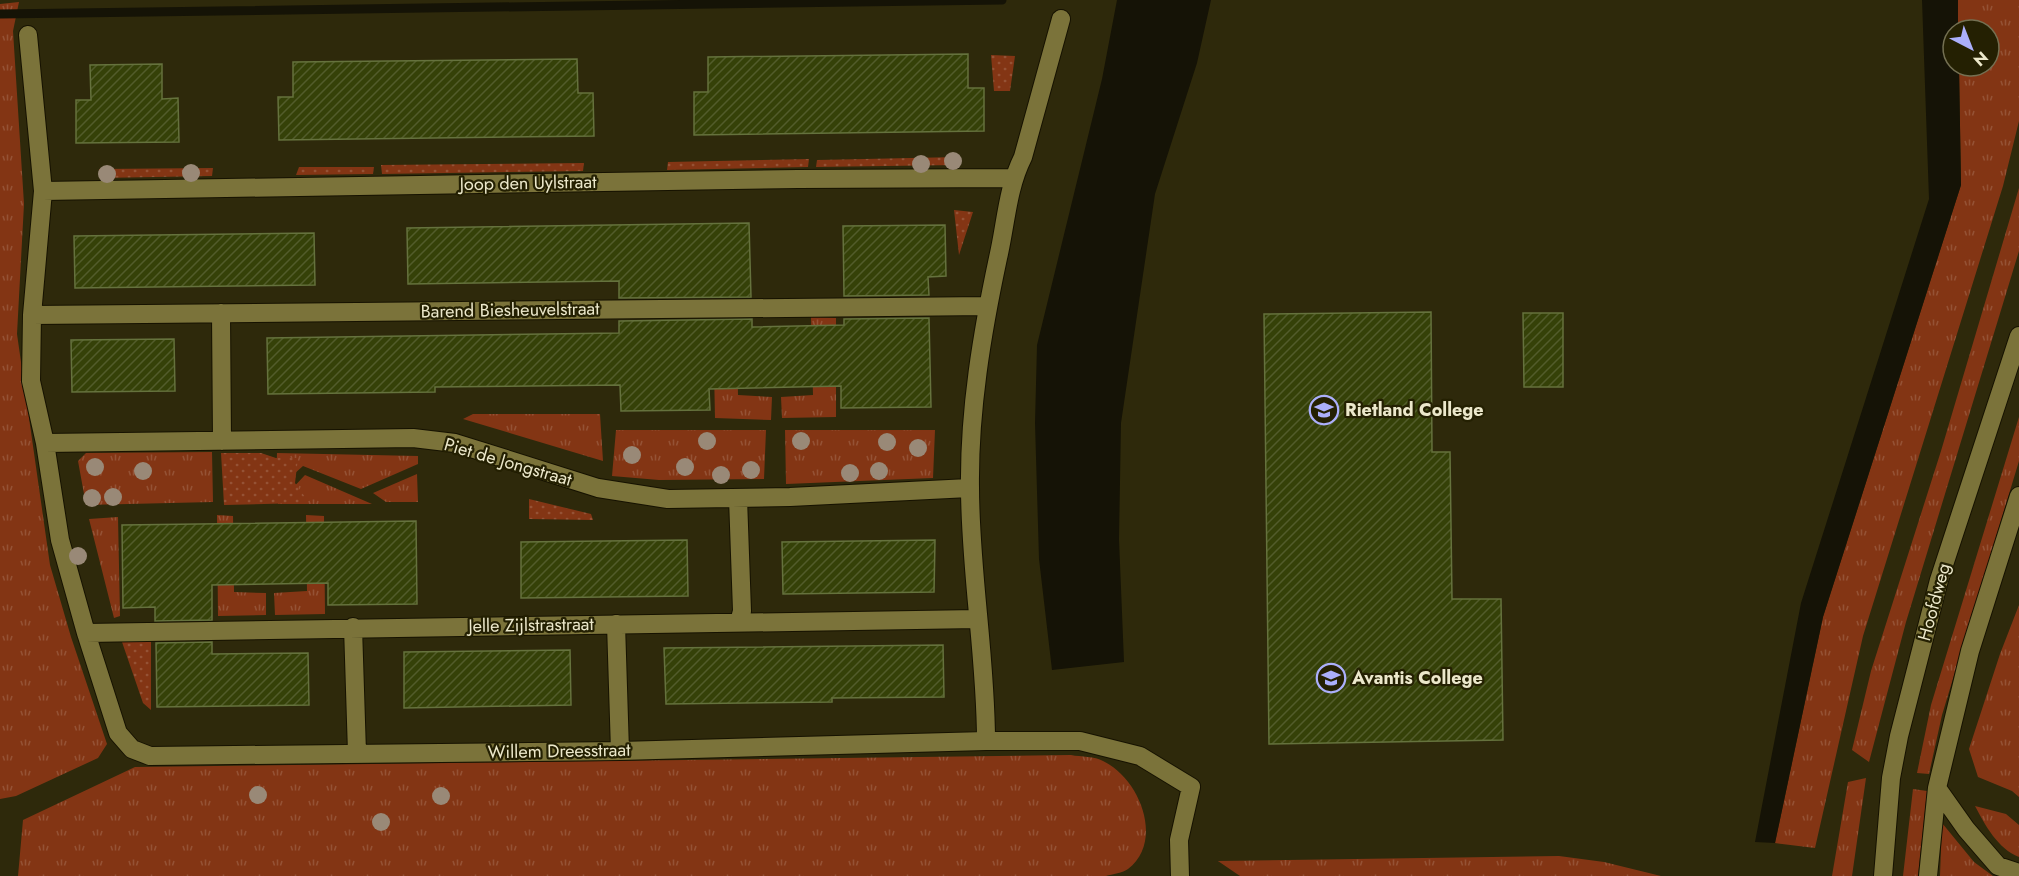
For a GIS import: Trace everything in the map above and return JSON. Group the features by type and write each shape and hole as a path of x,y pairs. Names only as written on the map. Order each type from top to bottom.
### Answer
{"street":[{"path":"986,741 986,705 977,619 969,488 972,425 988,306 1012,178 1023,157 1061,19"},
{"path":"28,35 43,191 32,315 31,381 45,443 60,540 86,633"},
{"name":"Joop den Uylstraat","path":"43,191 798,179 1012,178"},
{"name":"Barend Biesheuvelstraat","path":"32,315 988,306"},
{"path":"221,313 222,441"},
{"name":"Hoofdweg","path":"1883,876 1892,778 1905,714 1939,580 2019,336"},
{"name":"Piet de Jongstraat","path":"45,443 413,438 455,443 602,488 668,499 969,488"},
{"path":"1928,876 1938,788 1970,651 2019,496"},
{"path":"738,498 742,611 739,622"},
{"name":"Jelle Zijlstrastraat","path":"86,633 353,627 977,619"},
{"path":"616,624 620,751"},
{"path":"353,627 357,753"},
{"name":"Willem Dreesstraat","path":"86,633 118,732 132,749 150,756 620,751 986,741 1080,741 1140,756 1191,787 1179,840 1180,876"},
{"path":"1938,788 1966,829 1998,866 2019,873"}],"green space":[{"path":"1958,0 2019,0 2019,121 2003,186 1863,636 1815,848 1775,843 1823,617 1961,185 1959,78 2001,78 2001,18 1958,18"},
{"path":"19,2 13,31 24,204 17,334 50,565 71,637 107,744 98,758 16,796 0,799 0,4"},
{"path":"991,55 1015,56 1010,91 994,91"},
{"path":"958,157 957,165 816,167 817,160"},
{"path":"809,159 808,167 667,170 668,162"},
{"path":"584,163 583,171 382,174 381,165"},
{"path":"299,167 374,167 373,174 296,175"},
{"path":"213,168 212,176 100,178 99,169"},
{"path":"2019,188 2019,251 1906,622 1869,762 1852,750 1871,671 1941,451"},
{"path":"954,210 973,212 959,255"},
{"path":"811,317 836,318 836,417 782,418 781,397 813,395"},
{"path":"736,319 738,395 772,397 771,420 715,418 713,320"},
{"path":"473,414 600,414 603,461 463,419"},
{"path":"2019,417 2019,461 1942,715 1929,774 1917,773 1931,705"},
{"path":"616,430 766,430 764,479 659,480 612,476"},
{"path":"785,430 935,430 933,478 786,484"},
{"path":"212,452 213,502 86,505 78,461 86,453"},
{"path":"221,453 261,453 276,458 298,458 295,483 305,497 305,503 224,505"},
{"path":"277,453 418,456 418,464 361,489 303,466 285,482 276,481"},
{"path":"417,474 418,502 386,502 373,493"},
{"path":"305,475 372,504 278,504 278,489 289,492"},
{"path":"529,499 591,514 593,520 529,519"},
{"path":"217,515 233,516 234,592 266,593 266,615 218,616"},
{"path":"306,515 324,516 325,614 275,615 274,593 307,591"},
{"path":"118,517 120,616 114,618 89,519"},
{"path":"2019,605 2019,797 2012,791 1978,777 1969,749 2000,654"},
{"path":"151,641 151,710 143,703 122,642"},
{"path":"1071,755 1100,759 1116,769 1136,795 1143,810 1146,827 1145,842 1139,857 1126,870 1106,876 18,876 23,820 135,767"},
{"path":"1866,778 1852,876 1832,876 1848,782"},
{"path":"1913,789 1927,791 1918,876 1903,876"},
{"path":"1975,806 2006,814 2019,825 2019,857 1998,842"},
{"path":"1942,823 1974,862 1993,876 1940,876"},
{"path":"1559,856 1604,862 1661,876 1240,876 1218,861"}],"shaded area":[{"path":"1117,0 1211,0 1197,63 1155,194 1121,423 1119,539 1124,662 1052,670 1039,559 1035,423 1037,345 1102,79"},
{"path":"1922,0 1958,0 1958,18 1941,18 1941,78 1959,78 1961,185 1823,617 1775,843 1755,842 1801,603 1929,199"}],"building":[{"path":"968,54 968,88 984,88 984,131 694,135 694,92 708,92 708,57"},
{"path":"577,59 578,93 593,93 594,136 279,140 278,97 293,97 293,62"},
{"path":"162,64 162,99 178,98 179,142 76,143 76,100 91,100 90,65"},
{"path":"749,223 751,297 619,298 619,281 408,284 407,228"},
{"path":"945,225 946,276 928,277 929,295 844,296 843,226"},
{"path":"314,233 315,285 75,288 74,236"},
{"path":"1431,312 1432,452 1450,452 1452,599 1501,599 1503,740 1269,744 1264,314"},
{"path":"1523,313 1563,313 1563,387 1524,387"},
{"path":"929,318 931,407 841,408 841,386 709,389 710,410 621,411 620,385 435,387 435,392 268,394 267,338 619,333 619,321 752,319 752,327 844,325 844,319"},
{"path":"174,339 175,391 72,392 71,340"},
{"path":"416,521 417,604 328,605 328,583 212,585 212,620 155,621 155,607 123,608 122,525"},
{"path":"687,540 688,596 521,598 521,542"},
{"path":"935,540 934,592 783,594 782,542"},
{"path":"212,642 212,654 308,653 309,705 157,707 156,643"},
{"path":"943,645 944,697 832,698 832,702 666,704 664,648"},
{"path":"570,650 571,705 404,708 404,652"}],"waterway":[{"path":"0,14 1002,0"}],"place":[{"name":"Rietland College","path":"1324,410"},
{"name":"Avantis College","path":"1331,678"}]}
